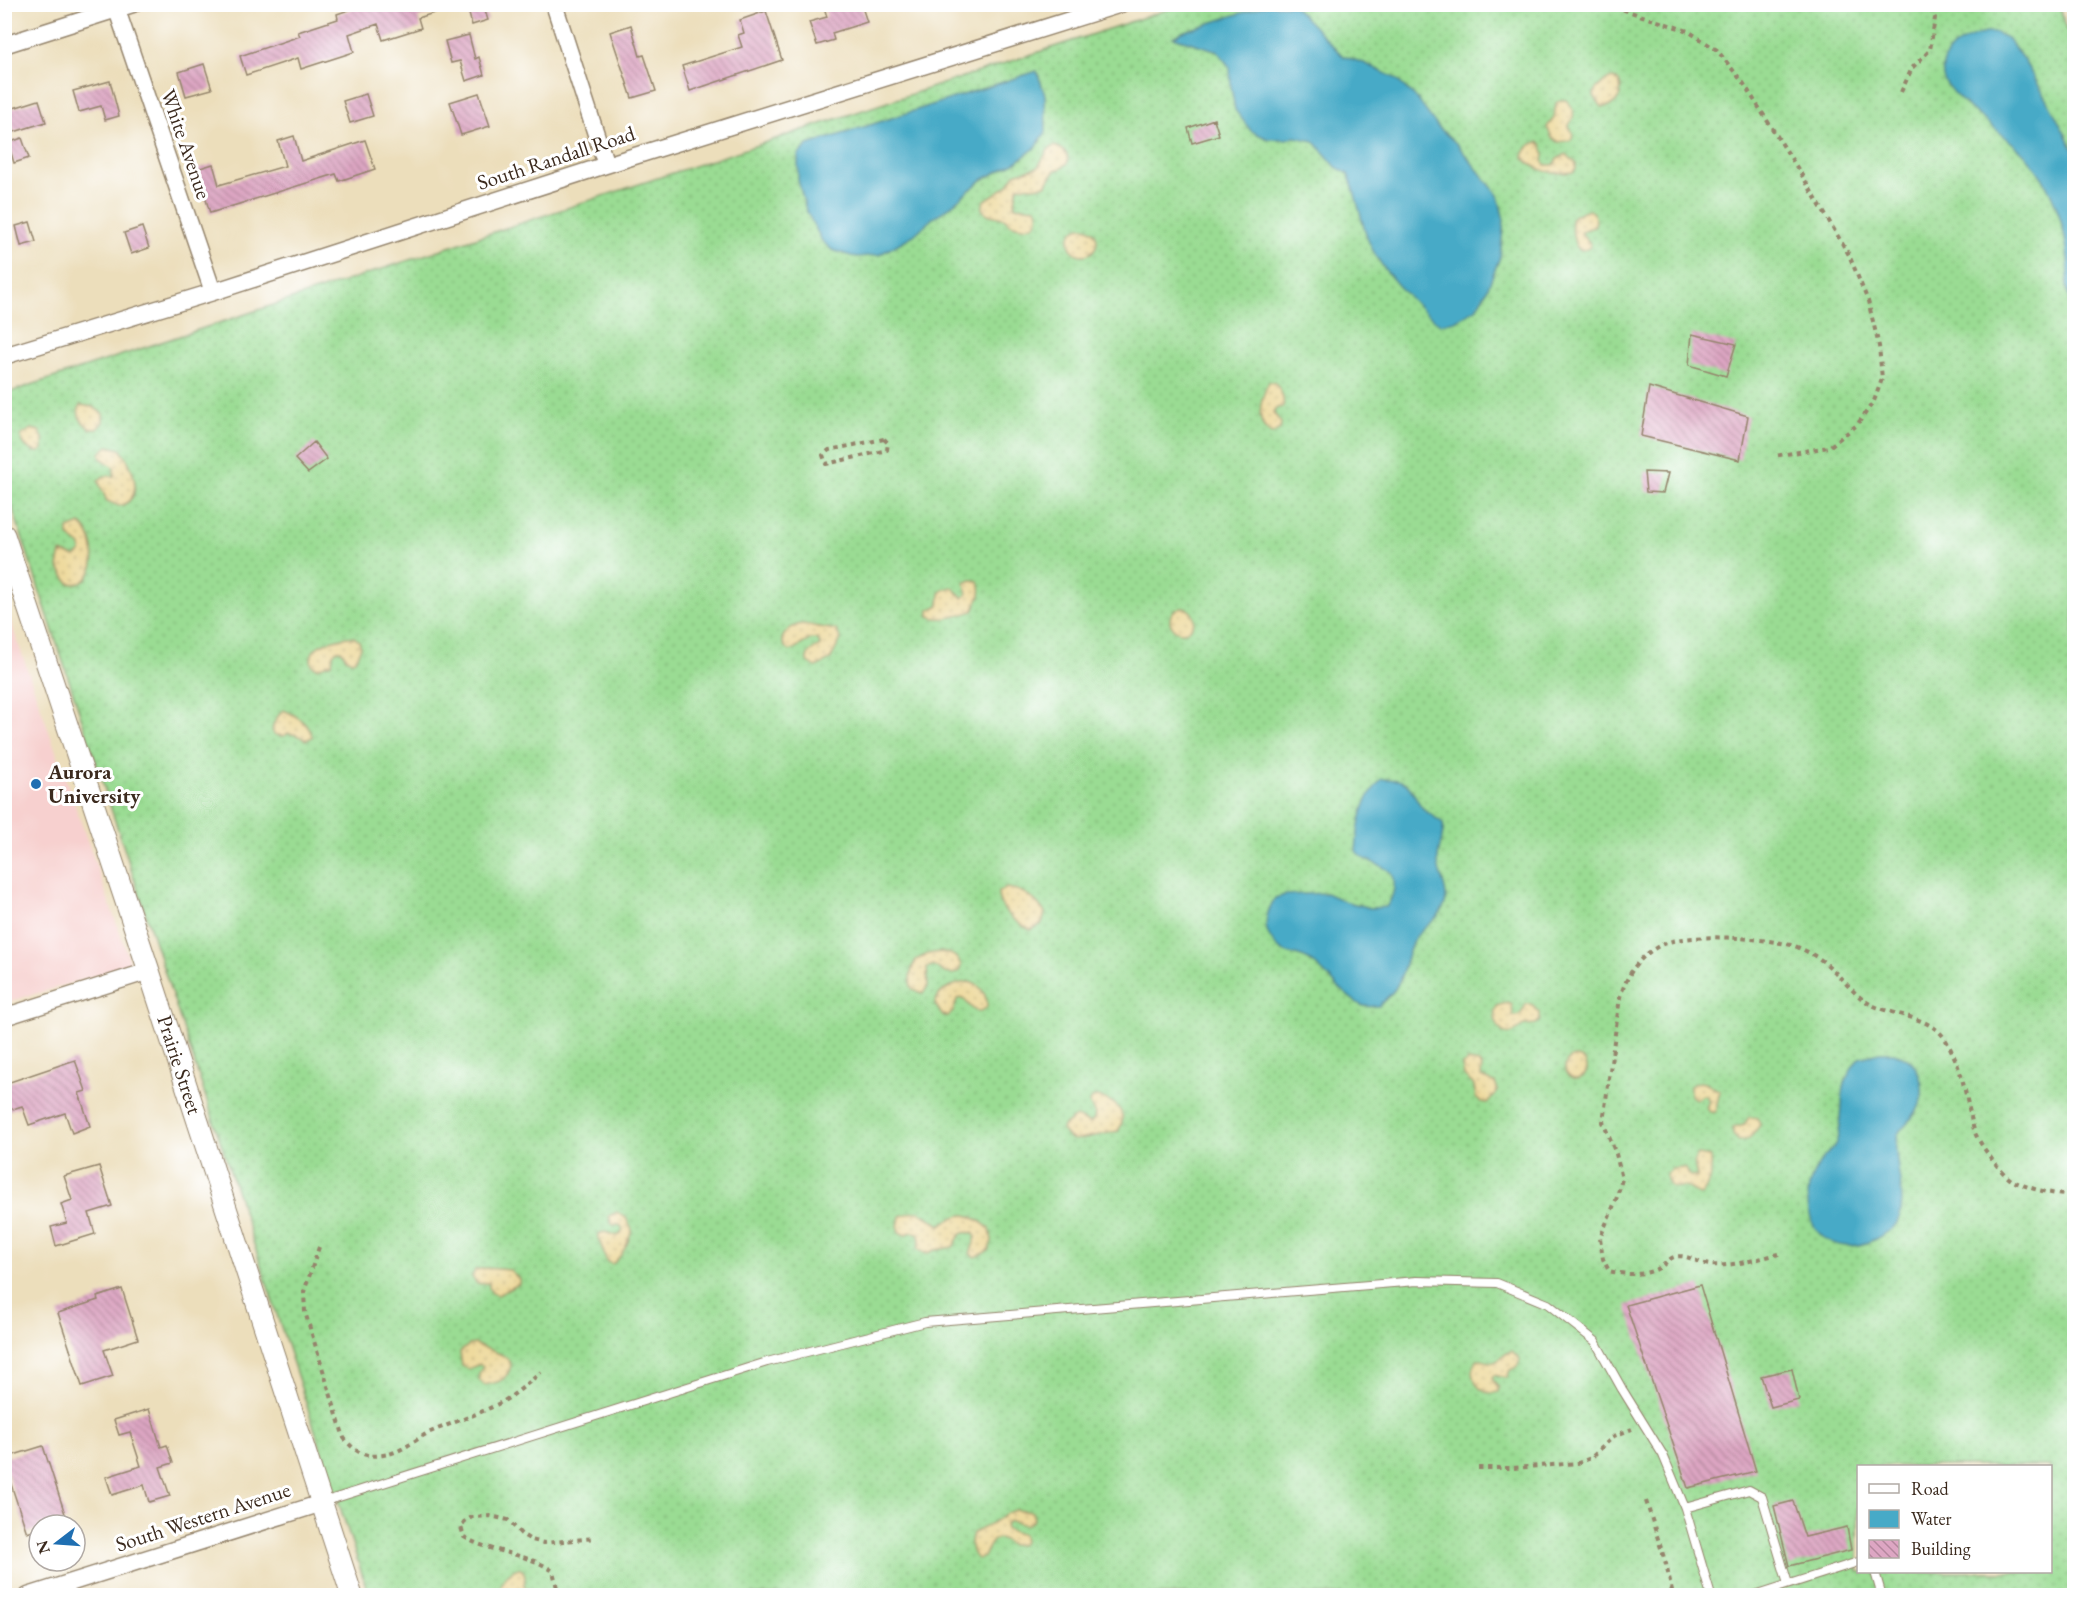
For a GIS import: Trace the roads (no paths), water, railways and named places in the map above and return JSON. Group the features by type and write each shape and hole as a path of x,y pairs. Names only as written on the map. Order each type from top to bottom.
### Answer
{"street":[{"path":"554,4 606,165"},
{"name":"South Randall Road","path":"4,356 1121,4"},
{"path":"4,45 125,7"},
{"name":"White Avenue","path":"125,7 213,292"},
{"name":"Prairie Street","path":"4,535 149,971 352,1596"},
{"path":"4,1017 149,971"},
{"name":"South Western Avenue","path":"28,1596 322,1503"}],"lane":[{"path":"322,1503 767,1362 925,1322 1417,1281 1497,1283 1548,1304 1595,1341 1663,1455 1685,1508 1711,1596"},
{"path":"1685,1508 1749,1490 1762,1497 1788,1584"},
{"path":"1752,1596 1857,1562"},
{"path":"1875,1573 1882,1596"}],"water":[{"path":"1266,5 1293,5 1343,56 1395,78 1418,100 1437,126 1456,143 1498,195 1504,220 1500,257 1486,292 1476,309 1455,321 1440,324 1419,307 1389,275 1373,251 1348,174 1336,167 1314,141 1295,137 1268,139 1251,131 1235,110 1230,68 1218,51 1173,37"},
{"path":"1985,33 1996,33 2007,38 2023,59 2074,151 2074,315 2067,288 2068,264 2064,233 2056,206 2044,180 2019,148 1955,95 1943,76 1945,59 1949,52 1961,42"},
{"path":"1037,71 1045,95 1046,132 1035,148 1018,161 982,180 914,235 879,255 851,256 832,250 822,241 806,210 798,180 798,155 808,145"},
{"path":"1382,779 1398,780 1407,784 1423,808 1443,823 1438,863 1446,899 1440,914 1415,938 1395,989 1379,1006 1367,1007 1348,996 1312,962 1280,949 1270,937 1266,922 1275,898 1285,895 1326,893 1370,908 1386,907 1394,891 1392,873 1364,858 1356,851 1362,812 1370,794"},
{"path":"1879,1053 1897,1054 1912,1063 1922,1086 1917,1111 1901,1129 1897,1138 1896,1153 1901,1187 1901,1210 1899,1220 1893,1228 1877,1238 1853,1246 1842,1245 1823,1237 1816,1228 1808,1204 1809,1187 1820,1162 1836,1143 1846,1079 1851,1069 1859,1058"}],"place":[{"name":"Aurora University","path":"36,784"}]}
